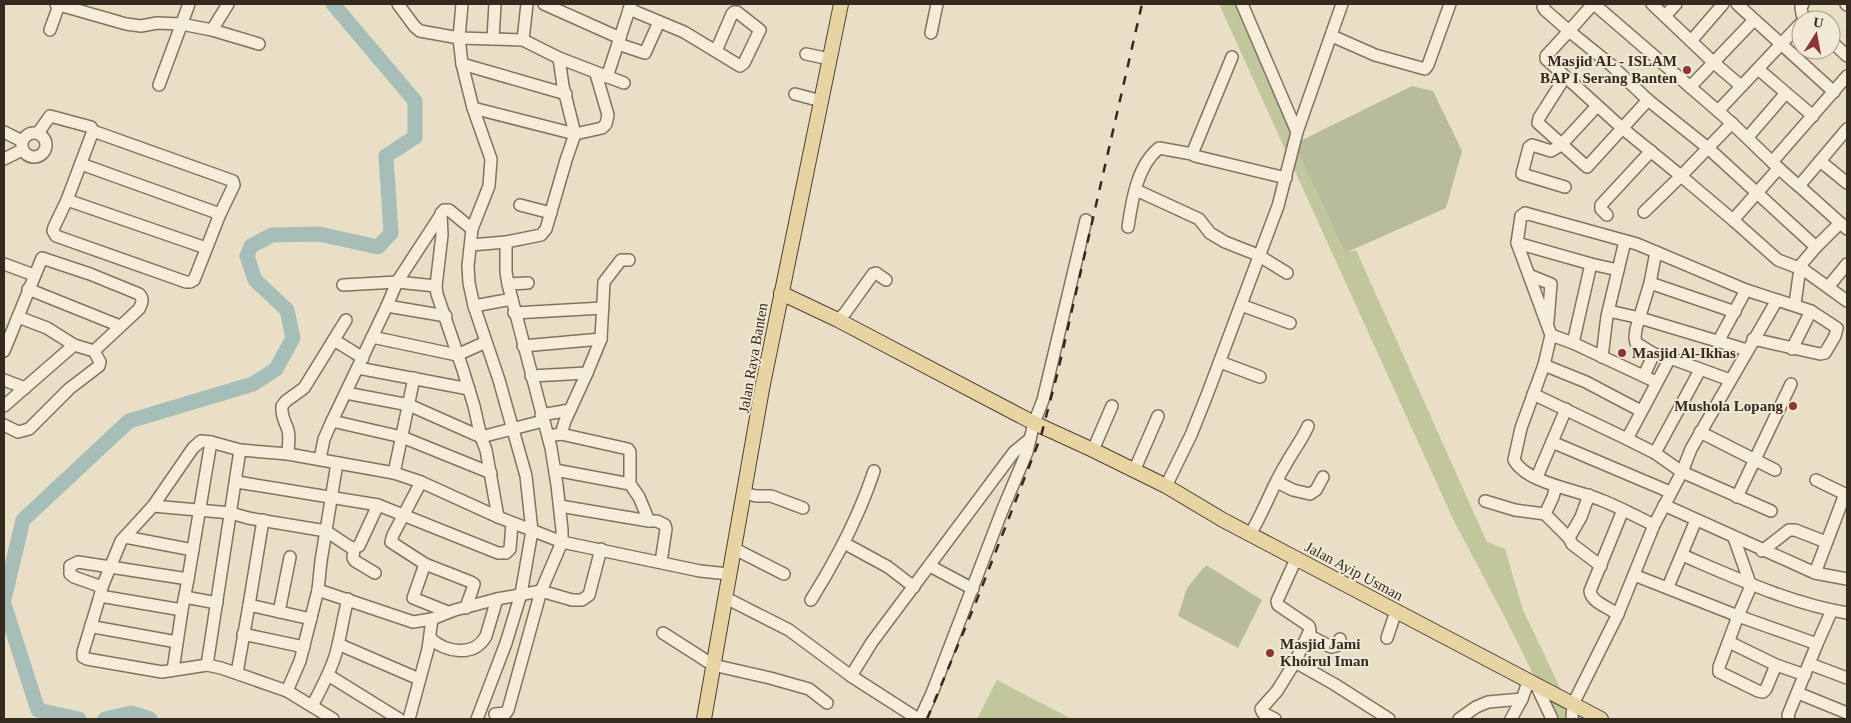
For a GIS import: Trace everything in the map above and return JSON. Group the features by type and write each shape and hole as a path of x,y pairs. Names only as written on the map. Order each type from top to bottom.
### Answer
{"main road":[{"name":"Jalan Raya Banten","path":"704,719 733,548 781,293 841,4"},
{"name":"Jalan Ayip Usman","path":"781,293 838,320 1034,423 1166,486 1296,559 1601,719"}],"street":[{"path":"50,30 57,4 133,26 157,23 181,24 212,30 259,44"},
{"path":"159,85 189,4"},
{"path":"212,30 228,4"},
{"path":"398,4 415,28 420,31 460,38 523,40 559,58 624,83"},
{"path":"462,4 460,38 462,64 473,108 487,146 490,167 489,186 472,228 468,274 474,306 526,476 532,531 521,594 506,643 477,719"},
{"path":"493,39 495,4"},
{"path":"523,40 526,4"},
{"path":"544,4 573,15 619,41 645,53 659,22"},
{"path":"573,15 576,4"},
{"path":"930,34 937,4"},
{"path":"1242,4 1297,132"},
{"path":"1166,486 1191,435 1278,206 1297,132 1342,4"},
{"path":"1332,36 1375,55 1425,69 1450,4"},
{"path":"1544,4 1545,10 1648,100 1708,148 1816,247"},
{"path":"1795,304 1801,268 1816,247 1844,226 1775,165 1748,137 1594,4 1546,56 1546,59 1596,106 1682,176 1778,260 1801,268 1829,286 1847,301"},
{"path":"1652,4 1741,86"},
{"path":"1665,16 1676,4"},
{"path":"1691,40 1723,4"},
{"path":"1737,4 1834,92"},
{"path":"473,108 576,134 602,128 606,124 608,115 602,75 619,41 630,7 693,37 740,66 743,65 760,30 737,12 734,12 716,51"},
{"path":"1690,87 1754,20"},
{"path":"1718,111 1791,34"},
{"path":"806,54 830,59"},
{"path":"1192,154 1232,57"},
{"path":"471,245 506,242 541,235 546,229 566,160 576,134 559,58"},
{"path":"462,64 566,94"},
{"path":"1758,69 1813,116"},
{"path":"1733,220 1757,192 1775,165 1813,116 1847,76"},
{"path":"1565,77 1539,118 1538,123 1587,167 1648,100"},
{"path":"795,94 821,101"},
{"path":"1748,137 1785,94"},
{"path":"1564,187 1524,175 1521,172 1530,146 1550,151 1561,145 1596,106"},
{"path":"4,159 22,145 27,135 38,133 48,118 53,116 91,127 93,130 231,179 234,181 234,185 220,214 194,280 190,282 56,236 53,231 67,200 93,130"},
{"path":"1644,212 1682,176 1732,123"},
{"path":"1799,186 1846,131"},
{"path":"4,132 22,145 26,154 34,157 44,152 46,141 38,133"},
{"path":"1128,227 1136,190 1145,164 1159,148 1192,154 1286,178"},
{"path":"1607,215 1600,209 1601,206 1651,151"},
{"path":"1820,162 1847,183"},
{"path":"81,164 220,214"},
{"path":"1136,190 1191,214 1199,219 1210,233 1225,242 1258,255 1287,273"},
{"path":"67,200 206,248"},
{"path":"520,205 551,213"},
{"path":"320,459 324,439 361,363 397,282 441,213 445,209 449,210 472,228"},
{"path":"1656,382 1549,330 1517,243 1521,216 1525,212 1656,252 1746,290 1795,304 1811,311 1837,328 1835,336 1825,353 1812,353 1753,339"},
{"path":"441,213 442,235 436,286 469,389 486,450 498,517"},
{"path":"726,598 789,630 851,676 919,719 932,694 1002,511 1027,452 1034,423 1043,400 1086,220"},
{"path":"1602,356 1609,311 1625,241"},
{"path":"495,714 506,713 508,710 541,591 562,542 555,470 548,436 514,313 506,272 506,242"},
{"path":"1517,243 1618,270"},
{"path":"1656,252 1650,283 1636,329 1636,343 1654,354 1730,380"},
{"path":"4,351 34,275 42,258 47,258 139,294 143,302 139,309 94,351"},
{"path":"561,434 601,339 605,279 621,260 629,260"},
{"path":"4,264 34,275"},
{"path":"1573,343 1591,264"},
{"path":"1829,286 1847,264"},
{"path":"838,320 845,314 873,274 876,273 886,280"},
{"path":"1529,275 1550,284 1549,330 1544,365 1522,428 1514,460 1520,468 1556,486 1589,495 1654,525"},
{"path":"343,284 397,282 436,286"},
{"path":"508,284 528,283"},
{"path":"1650,283 1735,312"},
{"path":"28,289 120,326"},
{"path":"1719,340 1746,290"},
{"path":"474,306 512,299"},
{"path":"1572,719 1573,704 1618,614 1654,525 1670,492 1682,472 1700,432 1777,300"},
{"path":"1241,305 1290,323"},
{"path":"387,306 446,316"},
{"path":"514,313 603,308"},
{"path":"1609,311 1719,340 1747,350"},
{"path":"1792,349 1811,311"},
{"path":"4,425 18,432 29,429 69,389 99,366 100,362 94,351 74,345 47,328 18,317"},
{"path":"288,454 289,434 284,422 282,406 304,388 346,320"},
{"path":"372,337 457,355 486,342"},
{"path":"523,346 601,339"},
{"path":"334,340 361,363 414,378 469,389"},
{"path":"4,406 74,345"},
{"path":"1644,375 1654,354"},
{"path":"1628,439 1640,411 1670,358"},
{"path":"1220,362 1260,377"},
{"path":"1544,365 1586,382 1640,411"},
{"path":"1655,454 1700,370"},
{"path":"531,376 587,373"},
{"path":"394,473 414,378"},
{"path":"4,380 25,388"},
{"path":"1737,497 1791,384"},
{"path":"346,393 409,406 481,437 513,429 570,410"},
{"path":"1533,394 1628,439 1682,472 1771,512"},
{"path":"1093,450 1112,406"},
{"path":"1537,477 1566,409"},
{"path":"1134,471 1158,416"},
{"path":"332,421 402,437 491,473"},
{"path":"1250,534 1308,426"},
{"path":"1700,432 1775,470"},
{"path":"548,436 561,434 628,449 630,452 630,484 649,521"},
{"path":"851,676 872,642 1014,452 1030,439"},
{"path":"333,719 287,691 237,673 207,665 162,672 83,657 101,592 121,541 153,506 193,448 201,441 240,450 288,454 394,473 421,482 512,523 562,542 700,570 729,574"},
{"path":"173,670 211,442"},
{"path":"1552,442 1670,492"},
{"path":"207,665 237,482 240,450"},
{"path":"287,691 304,647 318,590 337,463"},
{"path":"555,470 630,484"},
{"path":"811,600 844,543 874,472"},
{"path":"1277,482 1293,490 1310,494 1314,493 1323,477"},
{"path":"1815,573 1846,494 1816,480"},
{"path":"237,482 378,504 502,553 506,553 510,549 512,523"},
{"path":"421,482 392,534 391,542 425,564 474,584 466,608"},
{"path":"1545,514 1556,486"},
{"path":"744,493 756,496 771,496 803,508"},
{"path":"1569,538 1581,517 1589,495"},
{"path":"1485,501 1515,510 1545,514 1569,538 1572,544 1601,566"},
{"path":"375,573 353,558 354,548 358,546 378,504"},
{"path":"1664,505 1762,551 1815,573 1846,576"},
{"path":"153,506 231,513 248,518 326,531 354,548"},
{"path":"560,506 657,521 665,525 662,562"},
{"path":"1618,614 1590,595 1590,591 1623,510"},
{"path":"237,673 263,520"},
{"path":"1668,587 1696,520"},
{"path":"1762,551 1789,530 1796,530 1826,542"},
{"path":"125,538 193,550"},
{"path":"1734,538 1751,586 1719,667 1720,672 1722,675 1763,692 1776,664"},
{"path":"844,543 888,566 914,587"},
{"path":"733,548 784,574"},
{"path":"318,590 413,622 432,620 448,612 497,599 541,591 572,600 582,600 589,594 601,549"},
{"path":"1682,555 1751,586 1804,604 1847,613"},
{"path":"279,612 290,558"},
{"path":"1276,719 1263,713 1261,709 1295,662 1308,635 1309,626 1278,605 1277,601 1296,559"},
{"path":"182,610 101,592 70,574 70,566 78,562 188,579"},
{"path":"425,564 413,598 448,612"},
{"path":"930,566 973,589"},
{"path":"1634,575 1738,616 1817,644"},
{"path":"185,597 217,603"},
{"path":"312,706 328,675 338,644 348,599"},
{"path":"430,638 440,645 459,651 472,649 484,641 497,599"},
{"path":"249,605 311,619"},
{"path":"1789,719 1788,715 1832,610"},
{"path":"1387,638 1396,611"},
{"path":"409,719 430,638 432,620"},
{"path":"91,625 177,642"},
{"path":"663,633 713,665 803,687 813,691 827,703"},
{"path":"243,634 304,647"},
{"path":"1308,635 1334,648 1340,639"},
{"path":"1729,642 1805,675"},
{"path":"338,644 419,679"},
{"path":"1295,662 1389,719"},
{"path":"1810,664 1847,678"},
{"path":"328,675 399,719"},
{"path":"1511,719 1532,684 1552,719"},
{"path":"1798,693 1847,714 1846,719"},
{"path":"1459,719 1476,707 1488,702 1522,698"}],"green space":[{"path":"1219,4 1244,4 1294,115 1289,133 1294,144 1345,253 1356,250 1487,542 1505,549 1523,610 1575,719 1555,719 1511,629 1454,521"},
{"path":"1412,86 1433,91 1462,151 1446,208 1345,253 1294,144"},
{"path":"1206,565 1262,600 1238,648 1178,616 1187,588"},
{"path":"997,680 1072,719 977,719"}],"waterway":[{"path":"4,599 23,520 129,421 253,384 276,369 293,338 287,310 255,280 247,256 251,246 272,235 319,234 378,247 391,233 386,156 415,137 415,101 333,4"},
{"path":"4,604 38,710 79,719"},
{"path":"105,719 131,713 150,719"}],"railway":[{"path":"927,719 976,602 1041,436 1058,371 1142,4"}],"place":[{"name":"Masjid AL - ISLAM BAP I Serang Banten","path":"1687,70"},
{"name":"Masjid Al-Ikhas","path":"1622,353"},
{"name":"Mushola Lopang","path":"1793,406"},
{"name":"Masjid Jami Khoirul Iman","path":"1270,653"}]}
